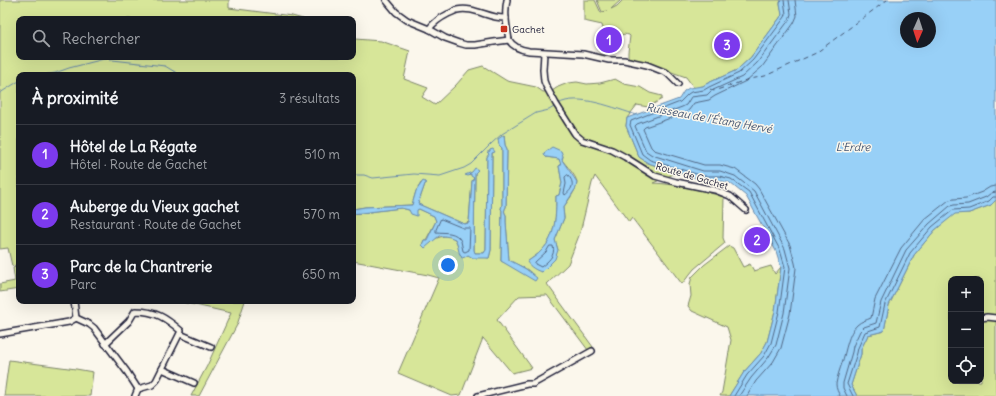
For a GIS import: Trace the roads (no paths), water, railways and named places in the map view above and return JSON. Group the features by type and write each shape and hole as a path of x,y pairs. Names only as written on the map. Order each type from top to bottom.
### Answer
{"street":[{"path":"386,0 396,12 407,20 429,29 445,38 466,45 509,40"},
{"path":"507,0 506,18 509,40 512,44 525,51 584,54 609,60 624,60 647,65 667,73 678,84"},
{"path":"429,29 433,23 457,10 474,10 498,18 506,18"},
{"name":"Route de Gachet","path":"544,53 544,81 575,134 582,140 612,150 655,176 715,190 730,196 746,210"},
{"path":"74,304 76,318"},
{"path":"105,344 129,321 135,311 156,314 168,320 181,331 156,380 152,385 138,389"},
{"path":"0,334 69,322 76,318"},
{"path":"76,318 94,328 138,389"},
{"path":"984,318 996,318"},
{"path":"180,334 211,347"},
{"path":"478,396 526,384 533,384 592,351"},
{"path":"162,369 194,383"},
{"path":"135,396 138,389"}],"water":[{"name":"L'Erdre","path":"781,0 996,0 996,200 991,205 969,213 955,214 935,230 914,255 889,305 884,331 868,335 861,349 861,354 851,385 857,396 729,396 744,372 761,353 767,342 775,311 781,267 776,251 746,196 730,183 718,180 702,180 648,163 639,157 626,126 627,118 679,99 684,91 689,88 703,86 737,70 751,57 782,15"},
{"path":"504,135 507,149 506,207 504,211 506,215 509,260 526,269 537,278 535,281 501,261 502,148 499,145 498,139"},
{"path":"552,147 561,151 563,156 562,160 577,182 576,188 563,208 564,218 555,240 558,250 555,259 542,272 530,266 527,262 547,245 553,232 556,196 559,195 562,183 559,166 561,165 559,159 546,157 544,155 545,152"},
{"path":"493,149 495,152 492,153 491,250 489,258 473,258 468,255 462,258 455,239 444,236 439,236 425,248 422,245 424,240 427,240 436,221 434,216 419,209 417,210 417,216 411,214 409,210 401,208 356,214 356,208 365,207 412,205 416,191 423,181 427,183 425,184 418,204 464,224 469,223 472,181 474,178 471,174 468,176 465,175 472,172 475,168 478,170 475,173 474,250 475,253 484,253 486,250 487,157 489,154 487,152"}],"waterway":[{"name":"Ruisseau de l'Étang Hervé","path":"58,72 100,60"},
{"name":"Ruisseau de l'Étang Hervé","path":"113,60 165,66 175,72"},
{"name":"Ruisseau de l'Étang Hervé","path":"0,93 16,83"},
{"name":"Ruisseau de l'Étang Hervé","path":"558,104 566,101 586,101 637,115"},
{"name":"Ruisseau de l'Étang Hervé","path":"356,175 364,175 373,178 414,174 440,176 464,168 471,164 502,134 536,113 549,110 554,107"}],"place":[{"name":"Gachet","path":"504,29"},
{"name":"Hôtel de La Régate","path":"609,40"},
{"name":"Parc de la Chantrerie","path":"727,45"},
{"name":"Auberge du Vieux gachet","path":"757,240"}]}
